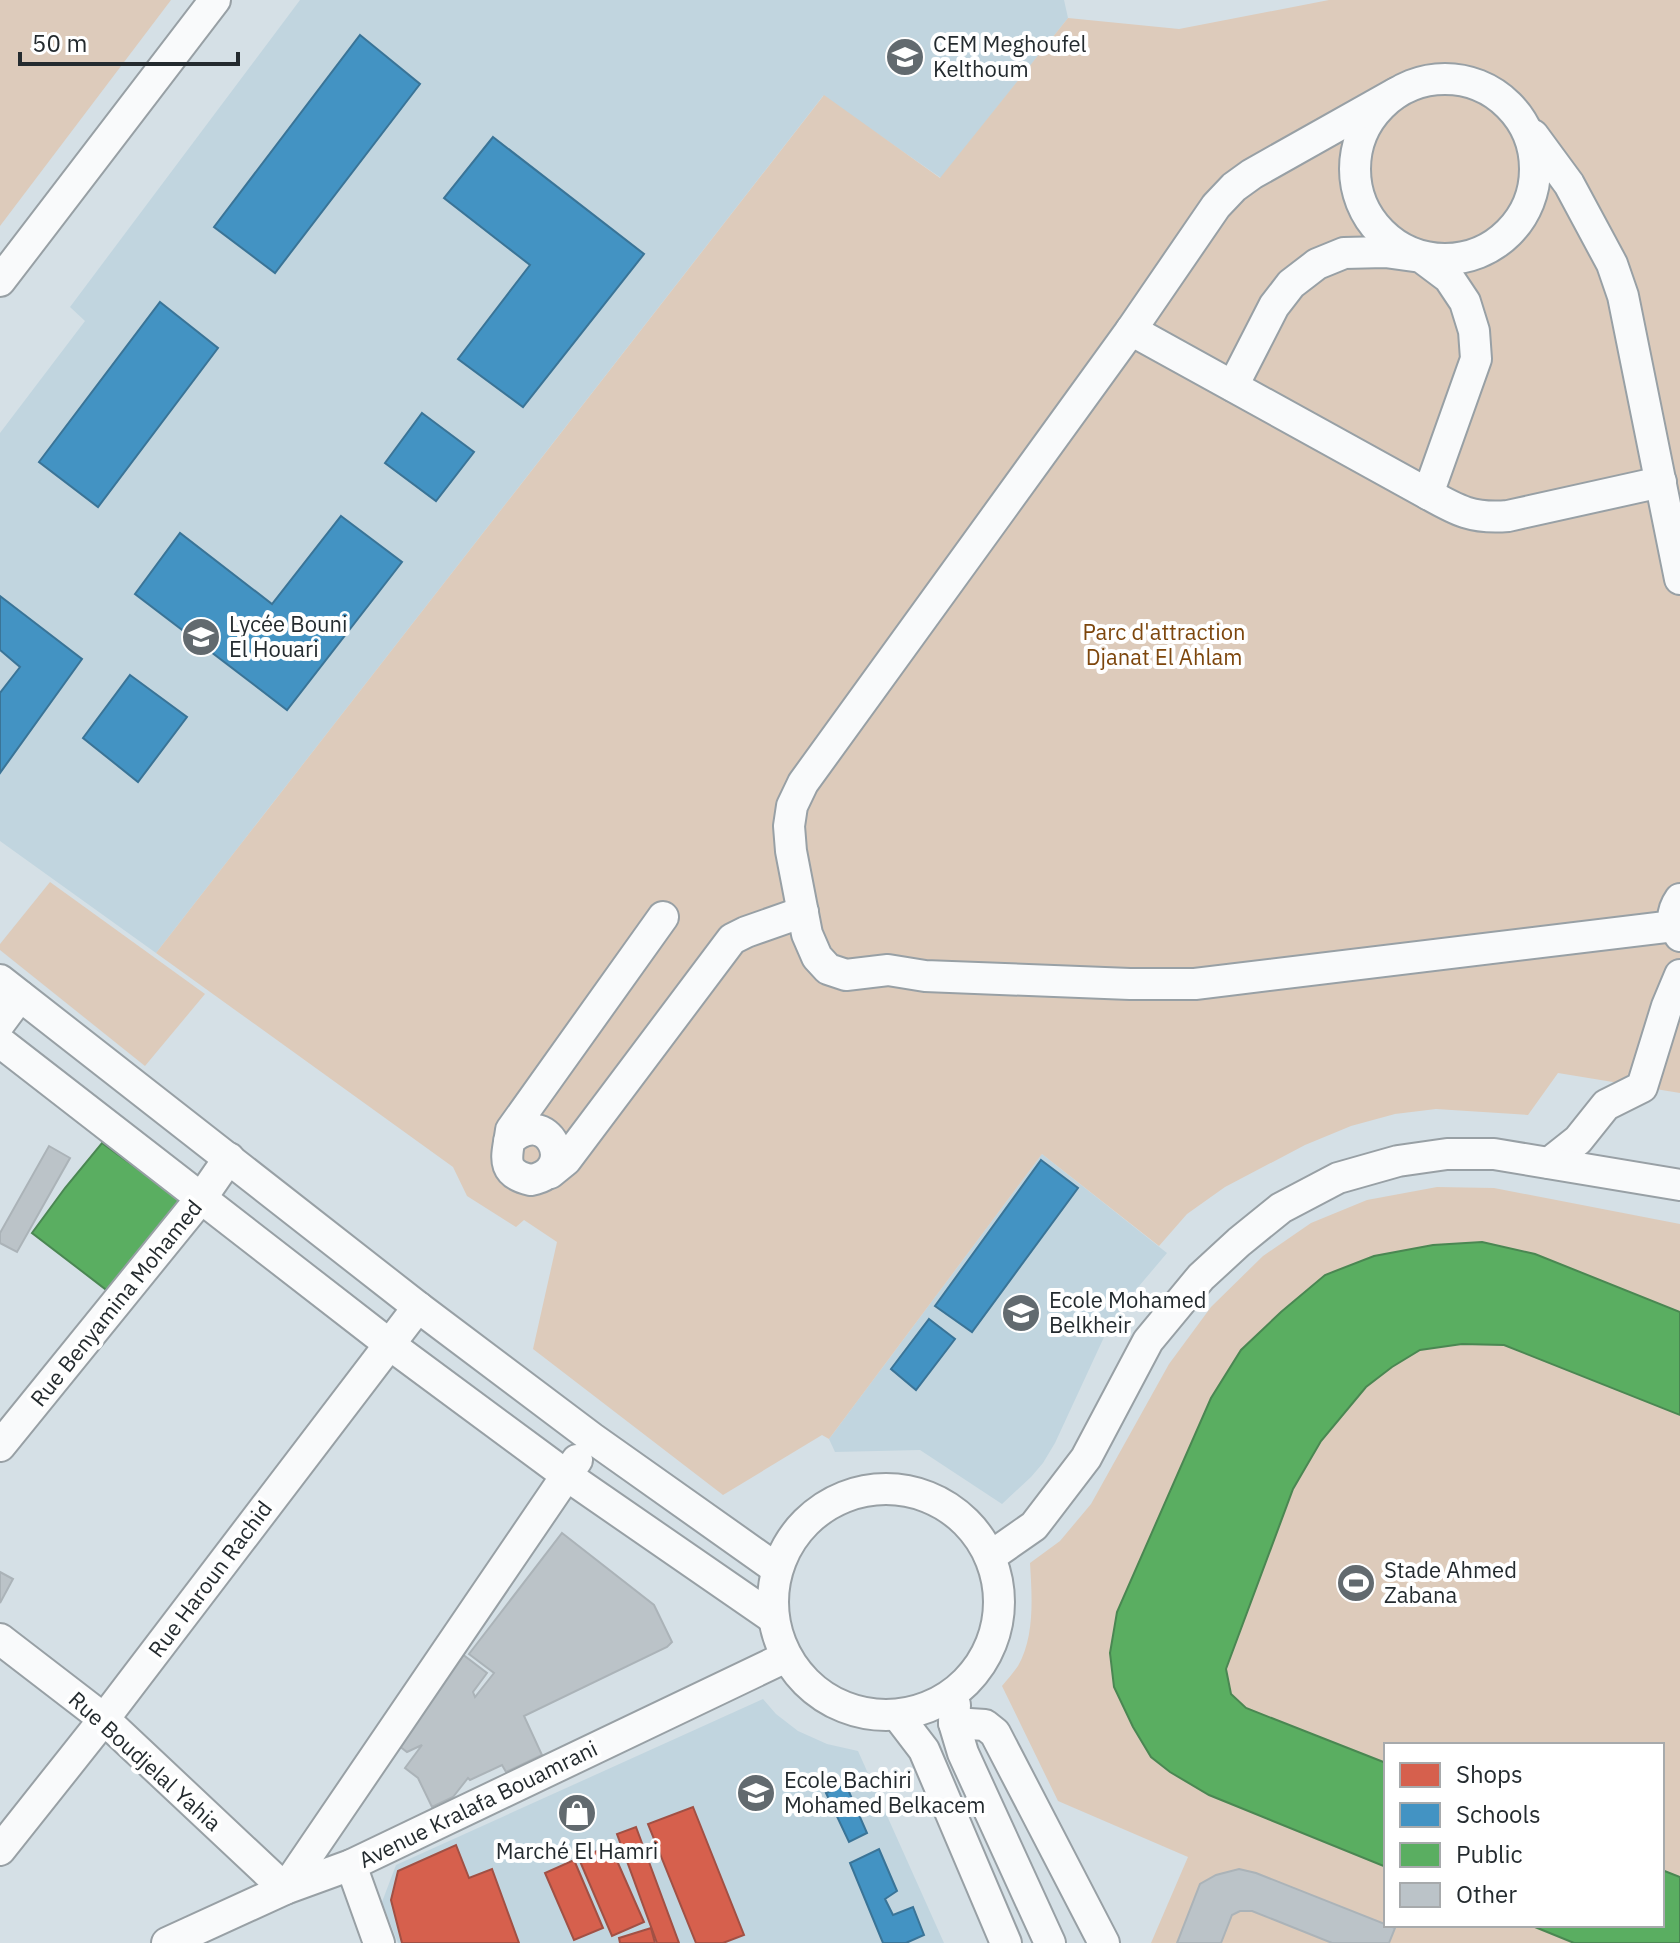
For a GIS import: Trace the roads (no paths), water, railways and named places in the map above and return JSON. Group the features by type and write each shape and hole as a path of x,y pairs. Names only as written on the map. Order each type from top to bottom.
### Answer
{"street":[{"path":"0,281 215,0"},
{"path":"1678,920 1195,984 925,976 888,970 846,975 828,969 817,957 807,934 789,826 792,806 803,783 1131,330 1216,206 1252,174 1396,93 1429,80 1460,79 1490,90 1514,110 1569,184 1612,264 1623,296 1680,579"},
{"path":"1396,93 1373,114 1359,143 1355,174 1362,205 1371,221 1392,243 1421,257 1449,278 1465,302 1474,331 1476,359 1428,494"},
{"path":"1233,386 1274,306 1291,284 1317,264 1344,253 1385,252 1452,260 1492,247 1516,227 1531,199 1536,168 1530,137 1514,110"},
{"path":"1131,330 1428,494 1470,514 1488,518 1508,516 1661,482"},
{"path":"663,917 511,1130 506,1159 515,1174 531,1180 548,1175 566,1160 732,939 803,912"},
{"path":"1549,1163 1578,1140 1606,1105 1642,1087 1680,975"},
{"path":"0,1023 10,988 418,1307 592,1438 777,1569"},
{"path":"0,1042 389,1344 566,1475 773,1618"},
{"path":"991,1556 1034,1526 1086,1458 1148,1341 1201,1277 1281,1208 1338,1178 1398,1161 1447,1154 1494,1154 1680,1185"},
{"name":"Rue Benyamina Mohamed","path":"0,1446 202,1197 229,1158"},
{"name":"Rue Haroun Rachid","path":"0,1850 104,1719 418,1307"},
{"path":"285,1889 592,1438"},
{"path":"885,1487 924,1493 964,1517 991,1556 1000,1610 983,1664 956,1693 936,1705 898,1716 854,1712 816,1693 786,1657 773,1618 777,1569 803,1523 849,1493 885,1487"},
{"name":"Rue Boudjelal Yahia","path":"0,1639 104,1719 285,1889"},
{"name":"Avenue Kralafa Bouamrani","path":"167,1943 285,1889 351,1865 786,1657"},
{"path":"956,1693 954,1723 963,1753 1050,1943"},
{"path":"898,1716 924,1750 1006,1943"},
{"path":"954,1723 985,1725 995,1733 1104,1943"},
{"path":"351,1865 379,1943"}],"place":[{"name":"CEM Meghoufel Kelthoum","path":"905,57"},
{"name":"Lycée Bouni El Houari","path":"201,637"},
{"name":"Ecole Mohamed Belkheir","path":"1021,1313"},
{"name":"Stade Ahmed Zabana","path":"1356,1583"},
{"name":"Ecole Bachiri Mohamed Belkacem","path":"756,1793"},
{"name":"Marché El Hamri","path":"577,1813"}],"park label":[{"name":"Parc d'attraction Djanat El Ahlam","path":"1164,644"}]}
